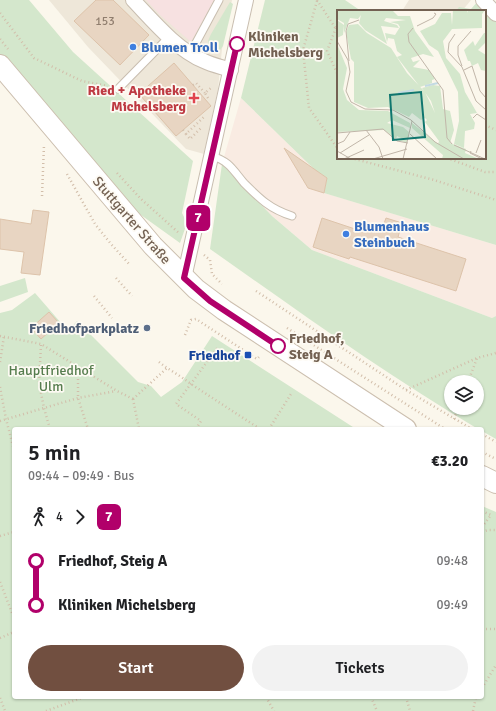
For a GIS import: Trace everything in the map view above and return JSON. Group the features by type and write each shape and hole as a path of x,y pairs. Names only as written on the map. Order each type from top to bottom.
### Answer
{"main road":[{"name":"Stuttgarter Straße","path":"0,65 153,246 184,278 217,306 403,427"},
{"path":"484,477 496,483"}],"street":[{"path":"133,0 169,37 190,54 211,64 231,70"},
{"path":"184,278 246,0"},
{"path":"483,0 496,14"}],"lane":[{"path":"190,54 219,0"},
{"path":"118,89 169,37"},
{"path":"212,156 222,159 232,167 244,182 267,205 292,216"}],"path":[{"path":"317,1 336,28 327,51 337,73"},
{"path":"317,1 303,50 309,108 337,148"},
{"path":"0,14 34,58 82,81 118,89"},
{"path":"193,85 196,83 205,93 208,97 208,102"},
{"path":"205,93 209,89"},
{"path":"183,130 186,134 206,116"},
{"path":"486,125 496,130"},
{"path":"42,196 44,142 48,147"},
{"path":"355,159 434,180 496,200"},
{"path":"450,159 485,172 496,172"},
{"path":"64,168 95,224 130,265"},
{"path":"192,245 210,260 212,274 223,285"},
{"path":"116,278 132,296"},
{"path":"256,291 406,390 468,427"},
{"path":"94,296 112,318"},
{"path":"184,335 191,320 196,319 257,359 259,357"},
{"path":"282,324 441,427"},
{"path":"0,336 41,344 117,391 133,399"},
{"path":"0,362 4,336"},
{"path":"41,344 39,383 49,427"},
{"path":"197,427 201,421 176,404 218,347"},
{"path":"406,390 477,358 496,353"},
{"path":"471,375 477,358"},
{"path":"159,362 257,427"},
{"path":"78,367 78,398 87,427"},
{"path":"133,399 166,368"},
{"path":"0,387 12,442"},
{"path":"0,421 78,398 117,391"},
{"path":"270,427 291,394"},
{"path":"133,399 140,427"},
{"path":"454,419 455,415"},
{"path":"484,435 496,442"},
{"path":"484,453 496,459"},
{"path":"484,512 491,515 484,524"},
{"path":"484,531 496,530"},
{"path":"0,536 12,533"},
{"path":"0,582 12,613"},
{"path":"484,629 496,629"},
{"path":"0,638 12,633"},
{"path":"484,685 496,665"},
{"path":"0,698 5,711"},
{"path":"46,711 79,699"},
{"path":"267,699 274,711"},
{"path":"373,699 376,711"},
{"path":"407,699 410,711"},
{"path":"473,711 476,699"}],"shaded area":[{"path":"49,0 232,0 222,49 218,89 204,154 186,149 88,47"},
{"path":"146,0 214,0 191,42 160,15"},
{"path":"409,0 471,0 463,10 403,10"},
{"path":"241,98 314,169 301,176 308,188 496,245 496,316 492,318 312,250 272,216 222,164"}],"green space":[{"path":"0,0 29,0 73,52 193,161 182,213 187,223 180,243 134,210 0,63"},
{"path":"265,0 345,0 360,10 337,10 337,159 486,159 486,10 457,10 459,7 471,9 479,0 496,14 496,245 324,193 327,178 315,170 241,98"},
{"path":"230,2 233,4 223,46 220,50 213,50 209,46 208,41"},
{"path":"222,164 272,216 312,250 492,318 496,316 496,439 484,432 484,427 475,427 455,415 484,415 484,375 444,375 444,409 376,364 210,249"},
{"path":"25,278 28,292 0,302 0,286"},
{"name":"Hauptfriedhof Ulm","path":"35,293 68,331 77,321 138,382 151,386 161,397 182,382 212,336 353,427 12,427 12,699 484,699 484,507 496,512 496,711 0,711 0,313 12,310"}],"building":[{"path":"96,0 113,0 149,35 120,65 74,21"},
{"path":"174,63 211,106 176,136 139,94"},
{"path":"284,148 327,178 324,193 308,188"},
{"path":"33,210 49,212 40,275 21,273 24,252 0,249 0,219 31,224"},
{"path":"322,218 361,231 363,225 381,232 386,218 402,223 398,237 466,259 456,291 350,257 349,259 313,247"},
{"path":"49,312 59,323 41,339 31,328"}],"bus line":[{"name":"7","path":"237,44 184,278 210,301 278,346"}],"place":[{"name":"Kliniken Michelsberg","path":"237,44"},
{"name":"Blumen Troll","path":"133,47"},
{"name":"Ried + Apotheke Michelsberg","path":"194,98"},
{"name":"Blumenhaus Steinbuch","path":"346,234"},
{"name":"Friedhofparkplatz","path":"147,328"},
{"name":"Friedhof, Steig A","path":"278,346"},
{"name":"Friedhof","path":"248,355"}]}
